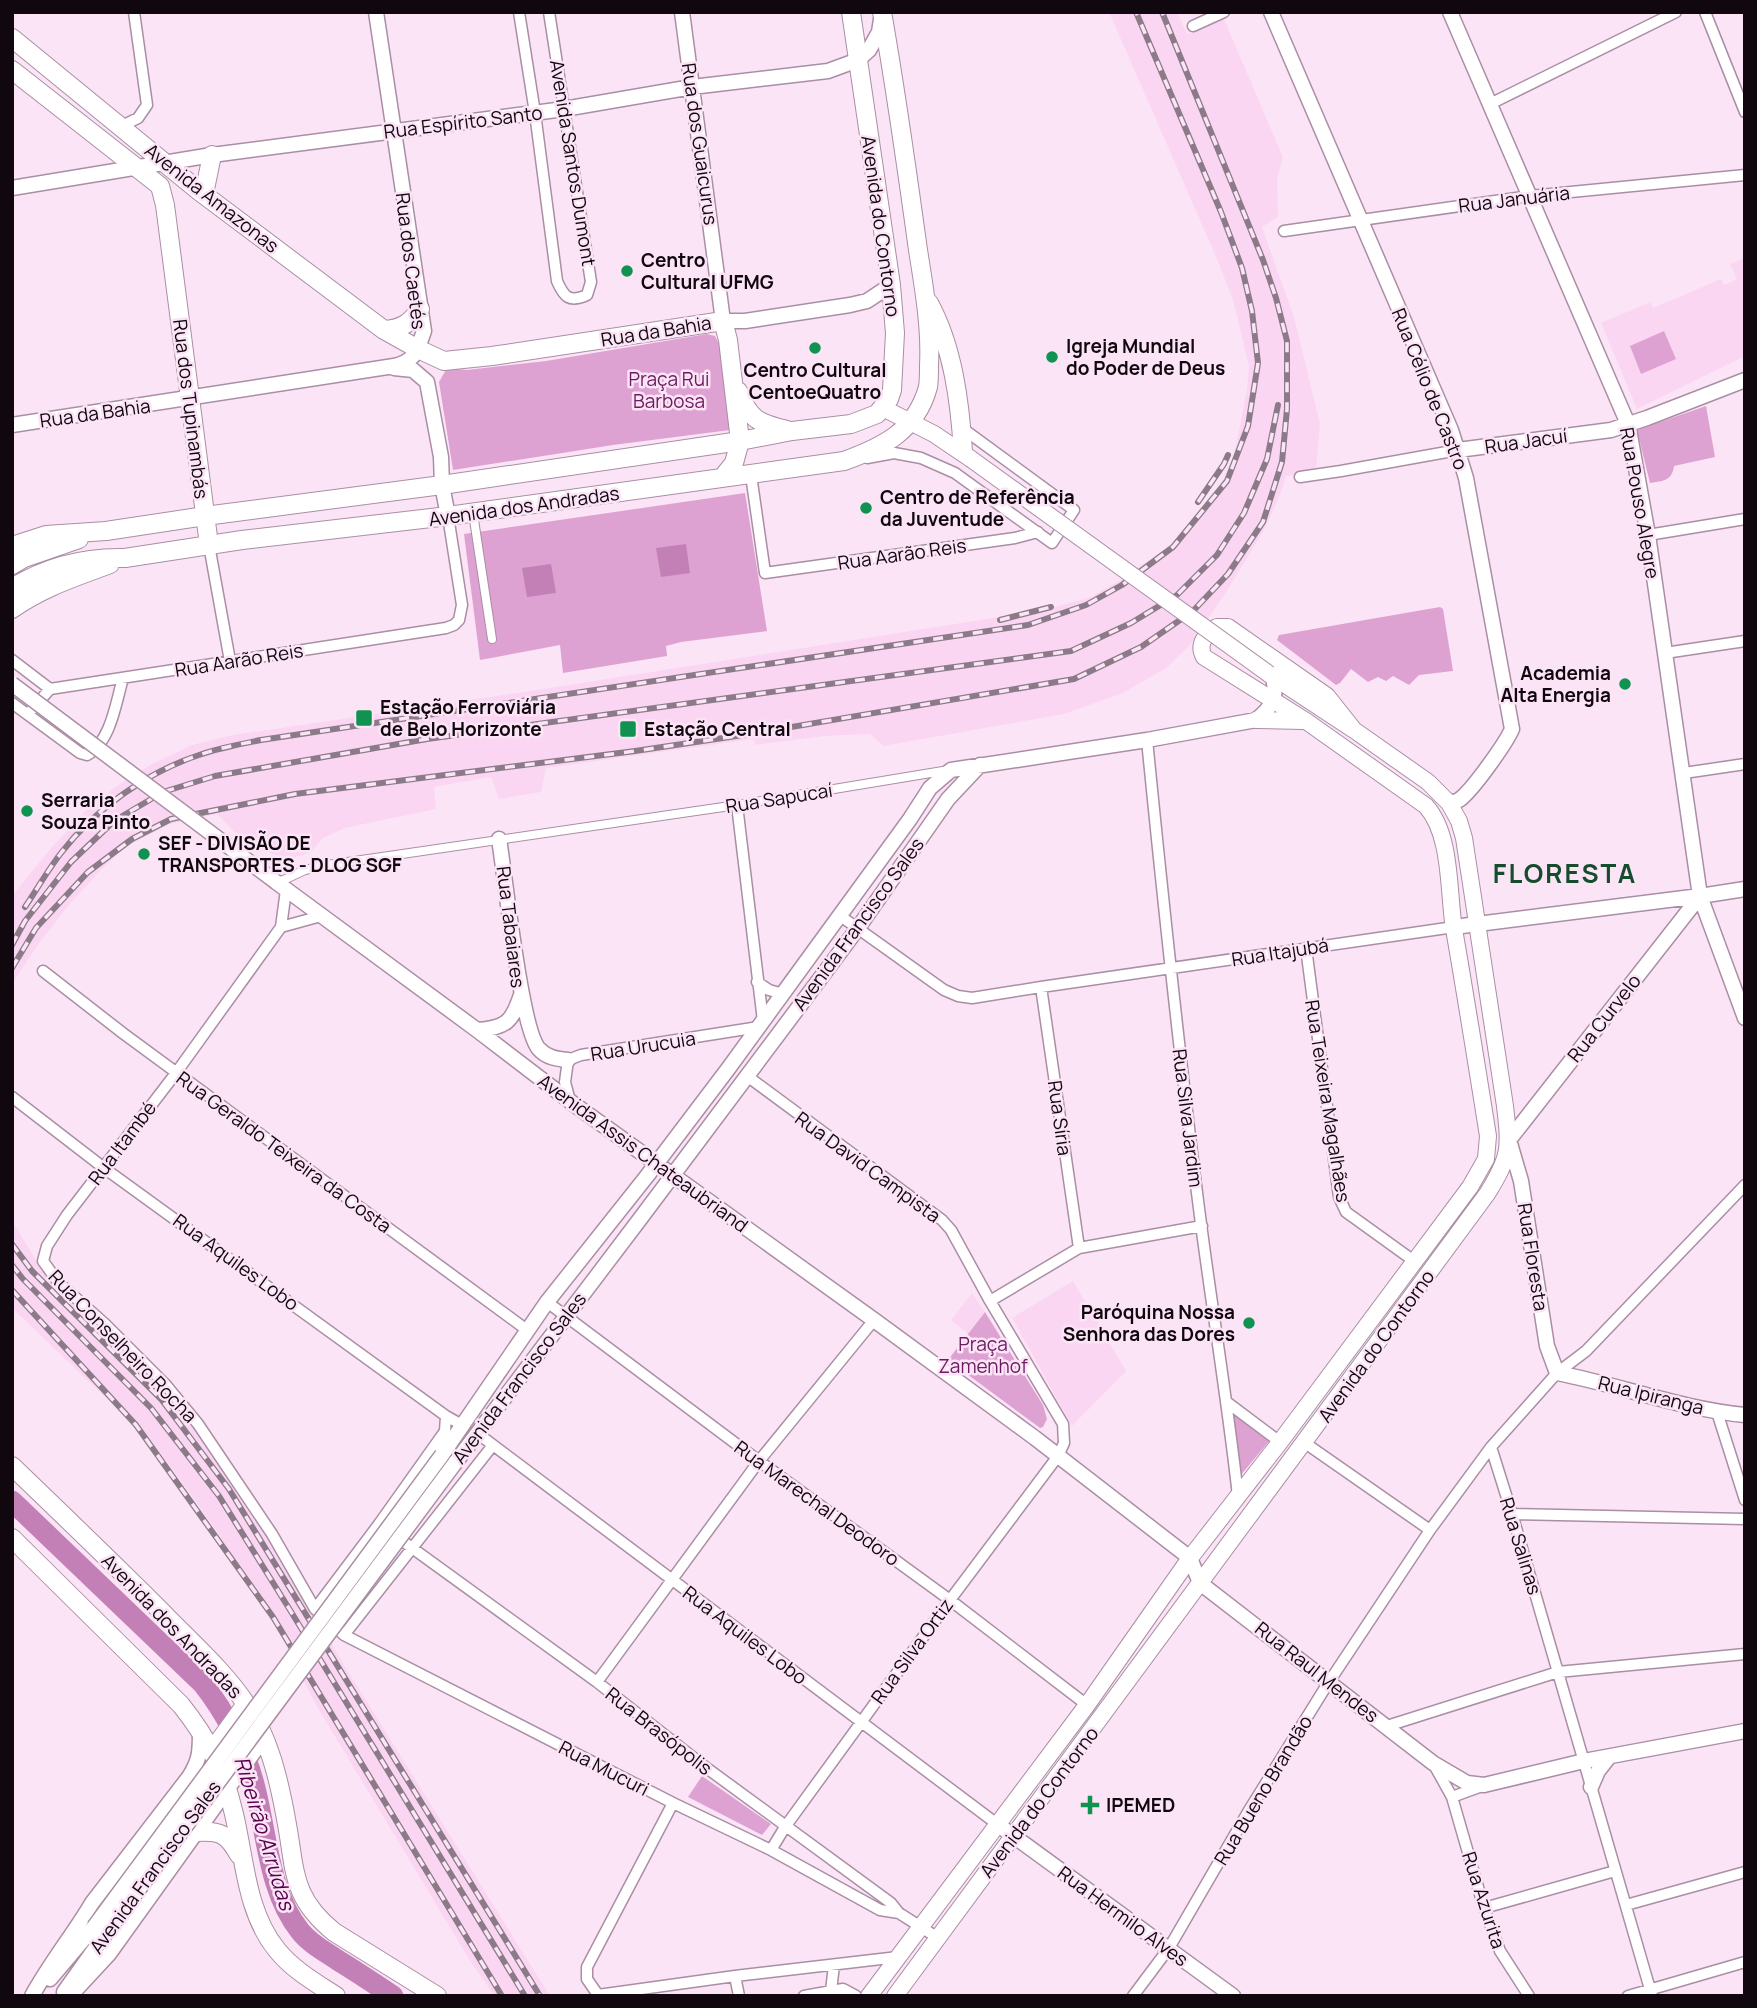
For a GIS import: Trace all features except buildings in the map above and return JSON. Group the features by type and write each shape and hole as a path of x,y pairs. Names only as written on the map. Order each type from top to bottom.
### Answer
{"main road":[{"name":"Avenida do Contorno","path":"851,12 891,285 895,333 892,390 883,408 911,421 967,455 1271,676 1428,782 1449,803 1459,821 1464,838 1509,1140 1500,1173 1487,1194 895,1996"},
{"name":"Avenida do Contorno","path":"882,12 926,296 930,355 928,386 921,406 911,421"},
{"name":"Avenida Amazonas","path":"12,38 204,194 384,330 418,349"},
{"name":"Avenida Amazonas","path":"12,69 136,168"},
{"path":"204,194 212,155"},
{"name":"Rua dos Tupinambás","path":"136,168 160,186 164,197 209,545"},
{"path":"926,296 940,323 955,383 967,455"},
{"path":"384,330 404,326 412,321 420,309"},
{"name":"Rua da Bahia","path":"418,349 444,361 723,321"},
{"name":"Rua dos Guaicurus","path":"722,478 734,463 740,441 723,321"},
{"path":"733,379 752,416 764,424 792,431"},
{"name":"Avenida dos Andradas","path":"13,545 46,535 106,531 442,485 851,424 877,414 883,408"},
{"name":"Avenida dos Andradas","path":"12,588 24,580 85,560 125,558 209,545 473,513 844,461 874,450 893,439 911,421"},
{"name":"Avenida dos Andradas","path":"12,565 24,558 106,531"},
{"name":"Avenida dos Andradas","path":"12,609 29,597 65,580 125,558"},
{"name":"Avenida do Contorno","path":"869,1996 1087,1705 1190,1558 1280,1442 1482,1169 1488,1149 1488,1136 1454,927 1445,848 1431,812 1306,721 1204,657 1200,649 1201,642 1213,629 1228,627 1327,696 1354,730"},
{"path":"1256,720 1306,721"},
{"path":"1488,1136 1509,1140"},
{"name":"Avenida dos Andradas","path":"12,1466 203,1654 242,1711 262,1741 275,1769 297,1883 308,1906 334,1932 437,1996"},
{"path":"12,1538 181,1705 217,1745 229,1785 251,1899 265,1933 278,1951 294,1966 336,1996"},
{"path":"217,1745 242,1711"},
{"path":"197,1832 210,1831 225,1836 244,1867"}],"street":[{"path":"122,126 138,118 147,105 134,12"},
{"name":"Rua dos Caetés","path":"376,12 424,331 412,358 402,364 384,367"},
{"name":"Avenida Santos Dumont","path":"519,12 556,281 568,298 577,299 587,295 591,282 549,12"},
{"name":"Rua dos Guaicurus","path":"682,12 723,321"},
{"path":"858,60 869,50 879,32 882,12"},
{"path":"1193,26 1224,12"},
{"name":"Rua Célio de Castro","path":"1271,12 1444,414 1466,478 1512,729 1507,740 1470,789 1457,802 1449,803"},
{"name":"Rua Pouso Alegre","path":"1450,12 1628,424 1648,535 1700,896 1745,1018"},
{"path":"1490,104 1676,12"},
{"path":"1705,12 1745,112"},
{"name":"Rua Espírito Santo","path":"12,188 212,155 564,109 692,87 828,71 858,60"},
{"name":"Rua Januária","path":"1284,232 1530,195 1745,175"},
{"name":"Rua da Bahia","path":"723,321 744,321 850,305 867,301 891,285"},
{"path":"384,367 414,370 427,382 441,457 442,485 448,516"},
{"name":"Rua da Bahia","path":"12,425 384,367"},
{"name":"Rua Jacuí","path":"1300,477 1458,450 1611,430 1745,380"},
{"path":"844,461 894,453 921,458 955,473 1052,543 1074,510 962,428"},
{"name":"Rua Aarão Reis","path":"751,475 765,573 1015,538 1038,532"},
{"path":"473,513 492,639"},
{"name":"Rua Aarão Reis","path":"50,689 454,625 462,605 448,516"},
{"path":"1648,535 1745,519"},
{"name":"Rua dos Tupinambás","path":"209,545 230,662"},
{"path":"1665,653 1745,641"},
{"path":"12,660 50,689 27,714"},
{"path":"1256,720 1267,711 1273,701 1276,690 1271,676"},
{"path":"12,703 80,753 87,755 93,752 107,732 123,678"},
{"name":"Avenida Assis Chateaubriand","path":"12,684 570,1101 1058,1456 1190,1558"},
{"name":"Rua Sapucaí","path":"280,885 305,870 327,864 737,805 1147,740 1256,720"},
{"name":"Rua Silva Jardim","path":"1147,740 1170,969 1238,1496"},
{"path":"1684,773 1745,764"},
{"name":"Avenida Francisco Sales","path":"62,1996 99,1932 449,1459 477,1433 566,1317 858,928 948,799 981,765"},
{"name":"Avenida Francisco Sales","path":"449,1459 462,1425 547,1302 623,1208 761,1024 930,788 951,770"},
{"path":"737,805 761,1024"},
{"name":"Rua Tabaiares","path":"477,1030 494,1029 509,1022 522,993 499,839"},
{"name":"Rua Itambé","path":"43,1261 47,1245 67,1215 176,1073 281,928 280,885"},
{"name":"Rua Itajubá","path":"839,915 944,990 972,998 1476,923 1745,889"},
{"name":"Rua Curvelo","path":"1509,1140 1700,896"},
{"path":"281,928 321,916"},
{"name":"Rua Teixeira Magalhães","path":"1306,948 1339,1197 1346,1212 1414,1261"},
{"name":"Rua Geraldo Teixeira da Costa","path":"43,971 176,1073 527,1330"},
{"path":"757,982 769,990 783,994"},
{"name":"Rua Síria","path":"1041,987 1079,1248"},
{"path":"522,993 533,1041 551,1058 568,1060"},
{"name":"Rua Urucuia","path":"570,1101 565,1082 568,1060 581,1055 761,1024"},
{"name":"Rua David Campista","path":"747,1076 942,1220 951,1230 1063,1424 1064,1443 1058,1456"},
{"name":"Rua Aquiles Lobo","path":"12,1097 104,1168 462,1425"},
{"name":"Rua Floresta","path":"1509,1140 1521,1181 1547,1346 1557,1373"},
{"path":"1491,1447 1557,1373 1586,1351 1745,1185"},
{"path":"990,1301 1079,1248 1202,1226"},
{"name":"Rua Conselheiro Rocha","path":"43,1261 58,1282 105,1324 198,1424 272,1534 315,1609"},
{"name":"Rua Marechal Deodoro","path":"547,1302 950,1600 1087,1705"},
{"path":"597,1682 759,1461 874,1320"},
{"name":"Rua Ipiranga","path":"1557,1373 1717,1412 1745,1415"},
{"path":"1228,1403 1280,1442"},
{"path":"1717,1412 1745,1500"},
{"name":"Avenida Francisco Sales","path":"315,1609 445,1431 446,1416"},
{"name":"Rua Aquiles Lobo","path":"477,1433 1014,1836"},
{"path":"1305,1443 1430,1530"},
{"name":"Avenida Francisco Sales","path":"344,1635 493,1445"},
{"name":"Rua Salinas","path":"1491,1447 1651,1992"},
{"name":"Rua Bueno Brandão","path":"1133,1996 1169,1948 1248,1812 1329,1681 1430,1530 1491,1447"},
{"name":"Rua Silva Ortiz","path":"771,1850 860,1723 1058,1456"},
{"path":"1512,1514 1745,1519"},
{"name":"Rua Brasópolis","path":"379,1524 597,1682 785,1827 891,1903 899,1913 938,1938"},
{"path":"1200,1583 1190,1558 1218,1561"},
{"name":"Rua Raul Mendes","path":"1200,1583 1433,1763"},
{"name":"Rua Mucuri","path":"315,1609 344,1635 771,1850 880,1910 899,1913"},
{"path":"1387,1726 1558,1672 1745,1654"},
{"name":"Avenida Francisco Sales","path":"32,1996 46,1969 128,1855 189,1777 200,1756 200,1729"},
{"path":"1452,1797 1484,1785 1584,1761 1745,1731"},
{"name":"Avenida Francisco Sales","path":"70,1996 109,1954 262,1741"},
{"path":"1591,1787 1609,1756"},
{"path":"1433,1763 1467,1783 1484,1785"},
{"name":"Rua Azurita","path":"1433,1763 1452,1797 1500,1951 1529,1996"},
{"path":"673,1803 587,1967 587,1979 598,1995 898,1957"},
{"path":"150,1826 149,1837 153,1847 171,1858 180,1855"},
{"name":"Rua Hermilo Alves","path":"1014,1836 1233,1996"},
{"path":"128,1855 148,1858 157,1864 164,1879"},
{"path":"1485,1908 1615,1871"},
{"path":"1626,1905 1745,1872"},
{"name":"Avenida Francisco Sales","path":"37,1996 99,1932"},
{"path":"1628,1996 1651,1992 1745,1962"},
{"path":"831,1992 834,1965"},
{"path":"735,1976 738,1996"},
{"path":"804,1996 846,1990 856,1996"}],"shaded area":[{"path":"1109,12 1177,12 1187,34 1224,19 1283,157 1277,179 1278,217 1262,227 1294,317 1320,424 1316,472 1286,476 1264,530 1225,594 1190,645 1166,668 1123,693 1064,714 883,746 870,734 824,736 755,745 754,739 546,768 541,792 499,799 491,777 434,787 436,809 345,828 323,838 311,852 285,859 260,849 233,831 217,814 170,824 125,847 100,871 68,906 12,984 12,896 87,809 152,764 192,745 233,735 1044,610 1091,597 1177,541 1215,497 1234,456 1249,366 1233,300 1217,259"},
{"path":"1745,258 1745,356 1637,409 1601,323 1650,302 1653,308 1721,279 1724,285 1737,279 1730,264"},
{"path":"686,544 690,573 661,577 656,548"},
{"path":"551,564 556,593 527,597 522,568"},
{"path":"12,1220 51,1285 107,1332 195,1426 288,1567 344,1665 550,1996 495,1996 472,1964 316,1705 282,1638 218,1533 152,1442 12,1308"},
{"path":"1073,1281 1126,1371 1072,1426 1012,1318"},
{"path":"972,1293 985,1312 968,1334 951,1320"}],"green space":[{"path":"1664,331 1676,359 1641,374 1630,346"},
{"name":"Praça Rui Barbosa","path":"707,334 715,336 719,344 732,428 730,430 453,470 439,382 447,368 467,370 546,361"},
{"path":"1706,406 1715,457 1674,466 1669,477 1650,483 1637,430"},
{"path":"745,493 767,631 681,642 666,646 667,656 563,673 560,645 480,660 464,534"},
{"path":"1440,607 1443,609 1453,671 1419,675 1409,685 1393,676 1386,681 1378,677 1368,682 1351,669 1336,685 1277,640 1279,635"},
{"name":"Praça Zamenhof","path":"985,1312 1043,1405 1047,1419 1043,1427 1040,1428 948,1360"},
{"path":"1233,1412 1270,1440 1240,1476"},
{"path":"702,1776 771,1824 762,1835 688,1797"}],"waterway":[{"name":"Ribeirão Arrudas","path":"12,1501 203,1684 240,1744 254,1784 275,1880 289,1915 313,1944 393,1996"}],"railway":[{"path":"25,907 61,853 105,808 160,771 207,753 261,740 1028,625 1086,605 1122,585 1173,547 1227,481 1248,426 1258,363 1252,311 1242,268 1136,12"},
{"path":"12,968 36,928 88,872 132,839 171,819 295,794 635,751 1074,679 1141,647 1193,611 1228,574 1263,522 1282,462 1287,409 1287,341 1263,260 1162,12"},
{"path":"12,945 25,921 71,862 114,821 163,792 215,776 427,739 1071,651 1131,623 1177,595 1217,555 1244,513 1267,459 1278,405"},
{"path":"1198,502 1228,455"},
{"path":"1000,620 1051,607"},
{"path":"12,1244 32,1271 161,1399 229,1489 540,1996"},
{"path":"12,1265 151,1408 219,1496 525,1996"},
{"path":"12,1290 136,1425 273,1617 502,1996"}],"place":[{"name":"Centro Cultural UFMG","path":"627,271"},
{"name":"Centro Cultural CentoeQuatro","path":"815,348"},
{"name":"Igreja Mundial do Poder de Deus","path":"1052,357"},
{"name":"Centro de Referência da Juventude","path":"866,508"},
{"name":"Academia Alta Energia","path":"1625,684"},
{"name":"Estação Ferroviária de Belo Horizonte","path":"364,718"},
{"name":"Estação Central","path":"628,729"},
{"name":"Serraria Souza Pinto","path":"27,811"},
{"name":"SEF - DIVISÃO DE TRANSPORTES - DLOG SGF","path":"144,854"},
{"name":"Paróquina Nossa Senhora das Dores","path":"1249,1323"},
{"name":"IPEMED","path":"1090,1805"}],"district":[{"name":"FLORESTA","path":"1565,873"}]}
